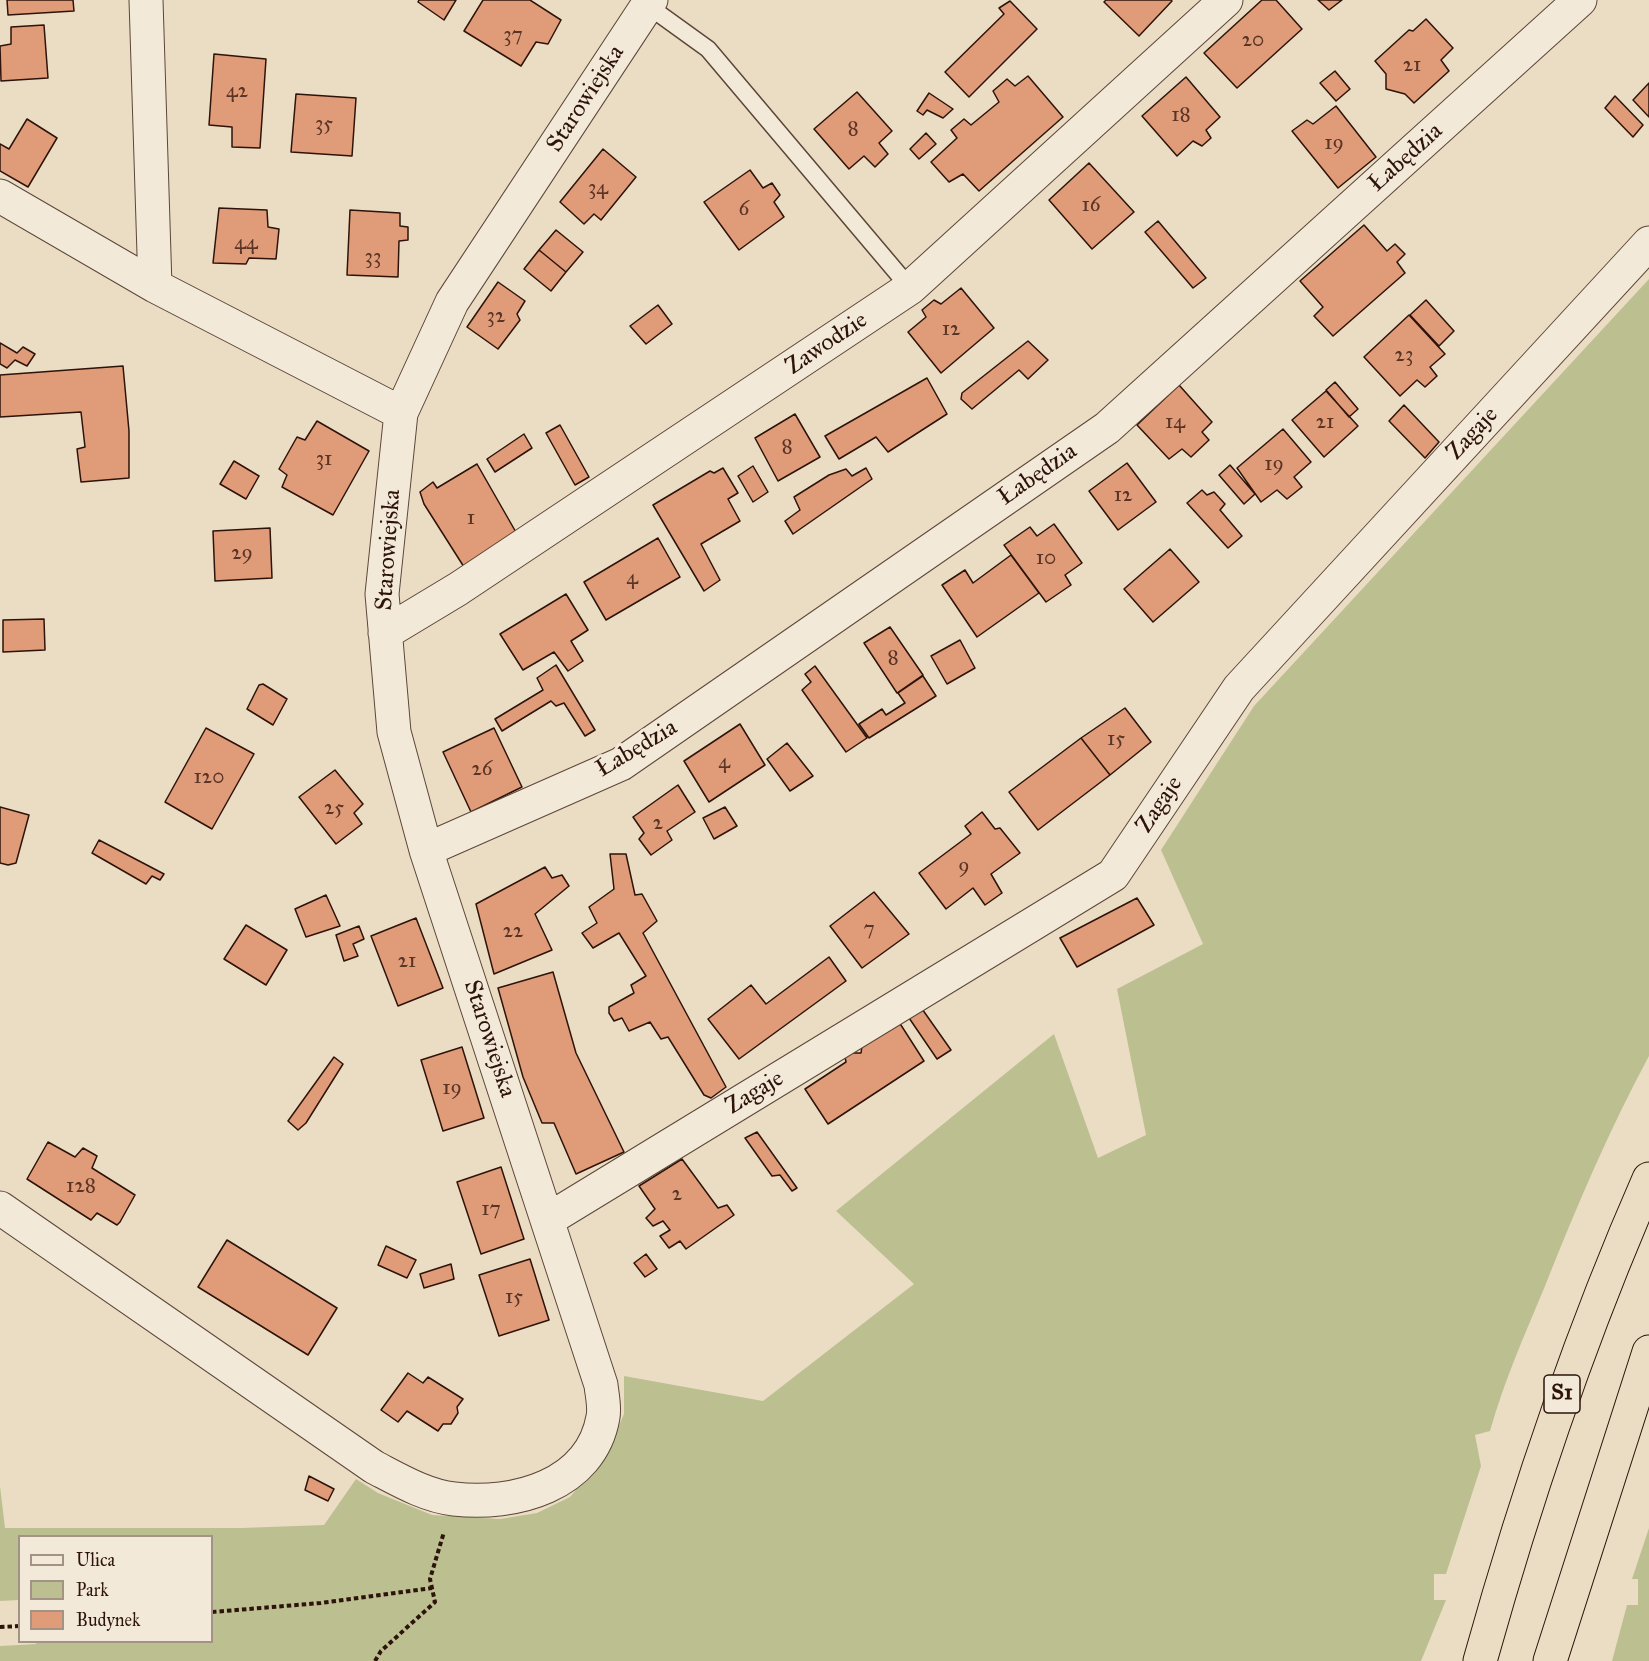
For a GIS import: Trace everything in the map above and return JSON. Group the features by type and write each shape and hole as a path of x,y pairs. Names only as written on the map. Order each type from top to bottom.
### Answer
{"highway":[{"name":"S1","path":"1480,1661 1563,1392 1590,1319 1649,1179"},
{"path":"1550,1661 1649,1352"},
{"path":"1464,1661 1493,1615"}],"street":[{"path":"146,0 155,286"},
{"name":"Zawodzie","path":"385,633 458,588 910,288 1226,0"},
{"name":"Łabędzia","path":"426,850 621,764 1107,428 1580,0"},
{"name":"Starowiejska","path":"0,1208 374,1467 412,1488 453,1499 502,1499 533,1494 549,1487 575,1469 589,1452 604,1416 601,1385 549,1219 426,850 394,732 382,594 401,413 452,302 649,3"},
{"path":"0,196 155,286 401,413"},
{"name":"Zagaje","path":"549,1219 1113,875 1239,688 1649,243"}],"lane":[{"path":"649,3 708,50 910,288"}],"path":[{"path":"375,1661 381,1651 435,1602 430,1579 453,1499"},
{"path":"213,1612 321,1603 432,1588"},
{"path":"0,1627 18,1626"}],"green space":[{"path":"1649,279 1649,1056 1620,1112 1581,1198 1515,1358 1490,1431 1475,1435 1481,1466 1446,1574 1434,1574 1434,1600 1446,1600 1421,1661 0,1661 0,1646 36,1643 213,1643 213,1535 18,1535 18,1600 0,1601 0,1486 5,1528 241,1528 324,1525 356,1479 378,1493 432,1515 500,1519 537,1513 570,1497 607,1453 624,1414 624,1376 763,1401 914,1284 836,1211 1054,1034 1098,1158 1146,1135 1117,989 1203,944 1161,850 1254,706"},
{"path":"1649,1528 1649,1661 1612,1661 1627,1605 1638,1605 1638,1579 1632,1579"}],"building":[{"path":"7,0 73,0 74,11 8,15"},
{"path":"419,0 456,0 444,20 418,2"},
{"path":"483,0 530,0 561,20 548,44 536,42 521,66 464,31"},
{"path":"1106,0 1172,1 1139,36 1104,2"},
{"path":"1262,0 1276,0 1302,29 1237,88 1204,53"},
{"path":"1318,0 1342,0 1329,10"},
{"path":"1010,1 1037,29 969,97 945,72 1004,14 999,8"},
{"path":"1426,19 1453,48 1441,60 1449,71 1414,103 1405,94 1386,89 1386,74 1375,61 1409,30 1413,31"},
{"path":"44,25 48,78 1,81 0,46 11,44 11,27"},
{"path":"214,54 266,59 260,148 232,147 232,127 209,125"},
{"path":"1335,71 1350,89 1336,101 1320,83"},
{"path":"1028,76 1063,117 979,191 963,174 949,182 931,162 957,138 951,130 964,119 971,125 999,102 993,91 1007,79 1015,86"},
{"path":"1186,77 1220,117 1206,130 1211,138 1202,146 1193,141 1177,156 1142,116"},
{"path":"1649,83 1649,117 1633,100"},
{"path":"857,92 892,131 879,143 888,154 875,167 864,156 849,169 814,129"},
{"path":"929,93 953,109 943,118 927,110 923,115 917,111"},
{"path":"296,94 356,98 352,156 291,152"},
{"path":"1615,96 1643,125 1633,137 1605,108"},
{"path":"1336,106 1376,157 1338,188 1292,131 1307,120 1313,124"},
{"path":"27,119 57,138 28,187 0,171 0,144 9,149"},
{"path":"926,133 936,144 919,159 910,149"},
{"path":"603,149 636,177 601,220 594,214 584,224 560,202"},
{"path":"1089,163 1134,212 1092,249 1049,200"},
{"path":"750,170 763,188 772,183 780,195 774,202 784,217 739,250 704,202"},
{"path":"219,208 267,210 268,227 279,229 276,259 249,258 246,264 213,263"},
{"path":"350,210 400,213 400,226 408,227 408,240 399,241 398,277 347,275"},
{"path":"1158,221 1206,278 1193,288 1145,232"},
{"path":"1364,225 1387,251 1395,244 1405,254 1397,262 1405,273 1333,336 1314,316 1323,307 1300,281"},
{"path":"556,230 583,252 566,272 539,250"},
{"path":"539,250 566,272 551,291 524,269"},
{"path":"498,282 525,301 517,314 520,320 498,349 467,327"},
{"path":"961,288 994,328 941,373 908,332 926,317 922,310 934,300 941,304"},
{"path":"1426,300 1454,331 1439,346 1410,315"},
{"path":"658,305 672,324 646,344 630,326"},
{"path":"1409,315 1445,354 1430,367 1437,376 1425,387 1417,380 1400,396 1364,357"},
{"path":"1028,341 1048,360 1028,379 1019,370 972,409 961,399 962,393"},
{"path":"0,343 17,353 23,347 35,354 27,366 15,360 7,368 0,364"},
{"path":"123,366 129,431 129,478 81,482 77,449 85,447 81,412 0,417 0,375"},
{"path":"927,378 947,414 888,452 876,437 839,459 825,436"},
{"path":"1335,382 1358,409 1349,417 1326,390"},
{"path":"1179,385 1212,422 1202,432 1209,440 1191,457 1182,449 1169,459 1137,425"},
{"path":"1326,391 1358,426 1324,457 1292,420"},
{"path":"1404,405 1439,442 1425,458 1389,421"},
{"path":"795,414 820,457 778,481 755,438"},
{"path":"317,421 369,451 333,515 282,487 287,475 279,469 297,437 305,440"},
{"path":"560,425 589,477 575,485 546,433"},
{"path":"1283,429 1311,462 1294,477 1302,487 1287,499 1277,490 1261,502 1237,468"},
{"path":"524,434 532,448 495,472 487,459"},
{"path":"234,461 259,476 246,499 220,484"},
{"path":"1127,463 1156,502 1118,530 1089,491"},
{"path":"477,464 517,534 464,567 424,504 420,492 433,482 437,488"},
{"path":"1230,465 1255,494 1244,504 1219,475"},
{"path":"753,466 768,492 753,502 738,476"},
{"path":"723,468 738,493 728,499 740,521 701,544 720,580 704,591 653,505 710,471 714,473"},
{"path":"866,468 872,479 793,534 785,521 800,510 794,497 829,475 846,469 852,476"},
{"path":"1202,490 1207,495 1214,492 1225,504 1220,510 1242,536 1228,548 1187,503"},
{"path":"1054,524 1082,563 1065,575 1071,585 1046,602 1004,545 1030,527 1037,536"},
{"path":"270,528 272,578 215,581 213,531"},
{"path":"658,538 680,577 606,620 584,582"},
{"path":"1170,549 1199,582 1153,622 1124,589"},
{"path":"1011,555 1039,593 977,637 942,585 965,570 973,583"},
{"path":"566,594 588,630 571,641 583,661 568,671 554,652 523,670 500,634"},
{"path":"44,619 45,650 3,652 3,620"},
{"path":"890,627 923,675 897,693 864,643"},
{"path":"960,640 975,668 947,684 931,656"},
{"path":"556,665 595,730 585,736 564,703 556,706 551,701 502,731 495,719 543,690 537,678"},
{"path":"815,666 867,738 846,752 802,690 811,682 805,674"},
{"path":"923,676 936,696 869,738 859,724 882,709 886,715 905,703 898,693"},
{"path":"263,684 287,699 273,725 247,709 259,685"},
{"path":"1125,708 1151,742 1110,775 1081,738"},
{"path":"740,724 765,765 709,802 684,761"},
{"path":"206,728 254,754 212,829 165,802"},
{"path":"494,728 522,787 471,812 443,752"},
{"path":"1081,738 1110,775 1038,830 1009,792"},
{"path":"787,743 813,776 790,791 767,759"},
{"path":"335,770 363,804 354,813 362,824 336,844 299,797"},
{"path":"678,785 695,812 667,831 672,840 651,855 639,839 644,833 633,817"},
{"path":"0,807 29,815 16,863 8,865 0,863"},
{"path":"725,807 737,826 714,839 703,818"},
{"path":"982,812 995,829 1000,828 1020,853 991,874 1002,893 985,905 973,888 946,909 919,873 971,834 965,826"},
{"path":"99,840 164,874 160,880 152,876 146,884 92,853"},
{"path":"610,854 626,854 635,895 642,894 657,921 643,933 726,1087 711,1098 704,1095 668,1037 661,1039 650,1022 629,1031 622,1018 614,1021 609,1013 609,1007 634,993 631,985 646,976 619,933 593,948 582,933 597,923 589,907 614,889"},
{"path":"545,867 552,878 562,875 569,886 535,914 552,950 494,974 476,904"},
{"path":"874,892 909,934 862,968 830,926"},
{"path":"326,895 340,926 306,937 295,909"},
{"path":"1137,898 1154,925 1077,967 1060,938"},
{"path":"416,918 443,988 398,1006 371,936"},
{"path":"246,925 287,950 266,985 224,959"},
{"path":"359,926 364,939 353,944 358,956 344,961 336,935"},
{"path":"829,957 846,981 739,1059 708,1019 751,985 766,1004"},
{"path":"553,972 576,1053 624,1152 576,1174 554,1123 542,1123 523,1077 498,988"},
{"path":"920,1006 951,1050 937,1059 907,1015"},
{"path":"899,1022 924,1061 828,1124 805,1089 846,1062 845,1057 850,1053 861,1053 862,1046"},
{"path":"462,1047 484,1118 443,1131 421,1060"},
{"path":"334,1057 343,1064 306,1123 298,1130 288,1121"},
{"path":"757,1132 797,1188 792,1191 780,1175 772,1176 745,1138"},
{"path":"48,1142 75,1157 83,1148 97,1156 92,1168 135,1195 117,1225 97,1213 91,1220 27,1179"},
{"path":"682,1159 718,1208 727,1205 734,1215 686,1249 680,1241 669,1248 660,1236 670,1230 663,1221 653,1226 646,1218 655,1209 639,1186"},
{"path":"501,1167 524,1239 481,1254 457,1182"},
{"path":"227,1240 337,1308 308,1355 198,1287"},
{"path":"386,1246 416,1260 407,1278 378,1265"},
{"path":"646,1254 657,1269 645,1277 634,1263"},
{"path":"530,1259 549,1320 499,1336 479,1275"},
{"path":"451,1264 454,1279 424,1288 420,1274"},
{"path":"408,1373 423,1383 428,1377 463,1399 457,1407 458,1413 451,1424 443,1424 438,1431 407,1411 398,1422 381,1410"},
{"path":"309,1476 334,1489 328,1501 305,1490"}]}
